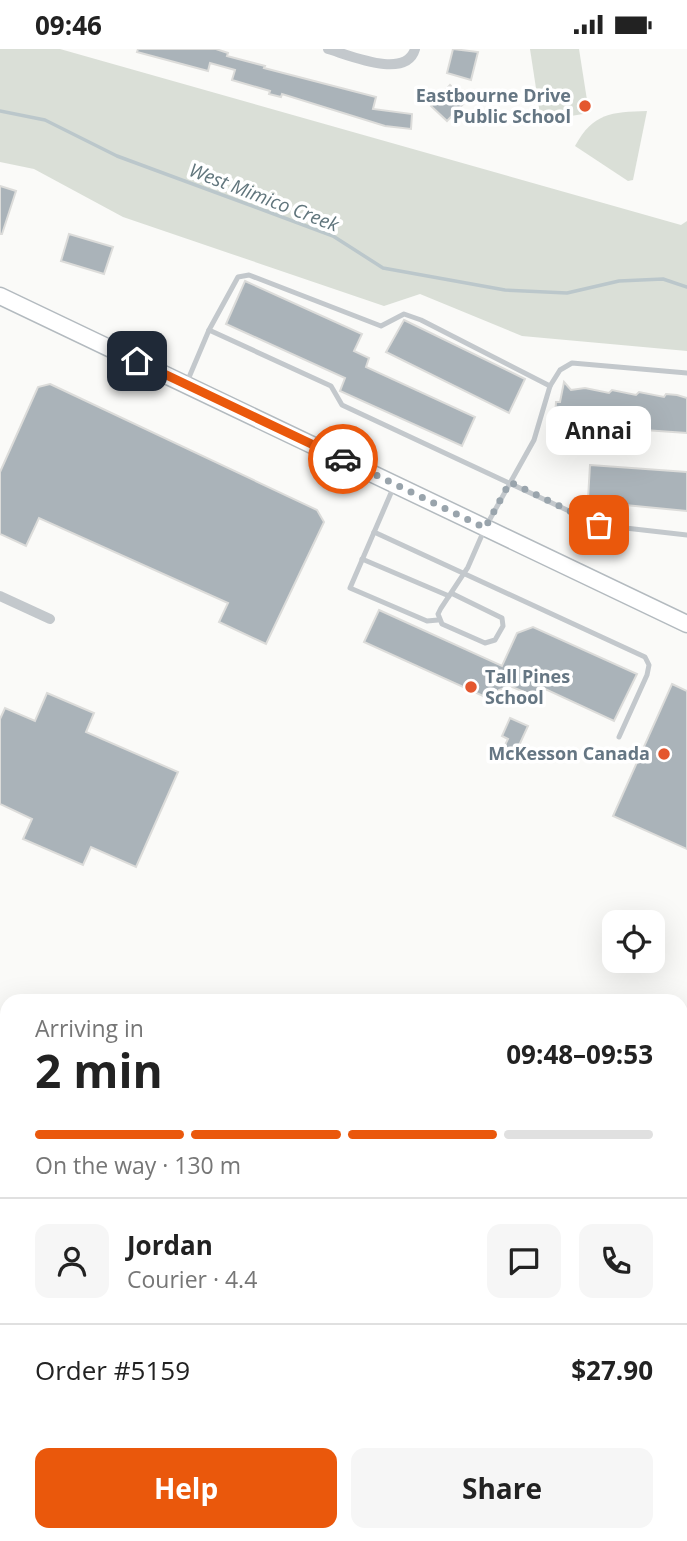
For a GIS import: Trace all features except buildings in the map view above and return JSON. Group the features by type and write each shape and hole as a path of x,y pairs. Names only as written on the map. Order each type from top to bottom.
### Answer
{"main road":[{"path":"0,296 687,624"}],"street":[{"path":"328,49 391,66 405,61 415,49"},
{"path":"0,597 50,619"}],"lane":[{"path":"186,384 209,330 238,277 249,275 381,326 404,314 421,320 550,386"},
{"path":"209,330 331,386 342,405 599,525 687,535"},
{"path":"439,620 438,614 465,572 485,528 534,440 550,386 560,370 572,363 687,373"},
{"path":"362,559 495,613 502,618 503,626 495,640 485,643 439,620 426,621 363,591 350,588 362,559 374,531 395,484"},
{"path":"374,531 645,657 649,670 619,737"}],"shaded area":[{"path":"0,49 60,49 681,225 687,221 687,351 522,336 420,294 384,306 123,217 34,169 0,162"},
{"path":"530,49 579,49 589,113 541,121"},
{"path":"647,111 633,180 628,181 575,146 589,127 604,117 623,112"}],"waterway":[{"name":"West Mimico Creek","path":"0,111 45,120 117,156 333,236 383,268 505,290 567,293 619,281 663,279 687,287"}],"way so far":[{"path":"343,459 485,528 510,482 599,525"}],"place":[{"name":"Eastbourne Drive Public School","path":"585,106"},
{"name":"Annai","path":"599,525"},
{"name":"Tall Pines School","path":"471,687"},
{"name":"McKesson Canada","path":"664,754"}],"route":[{"path":"137,361 343,459"}]}
